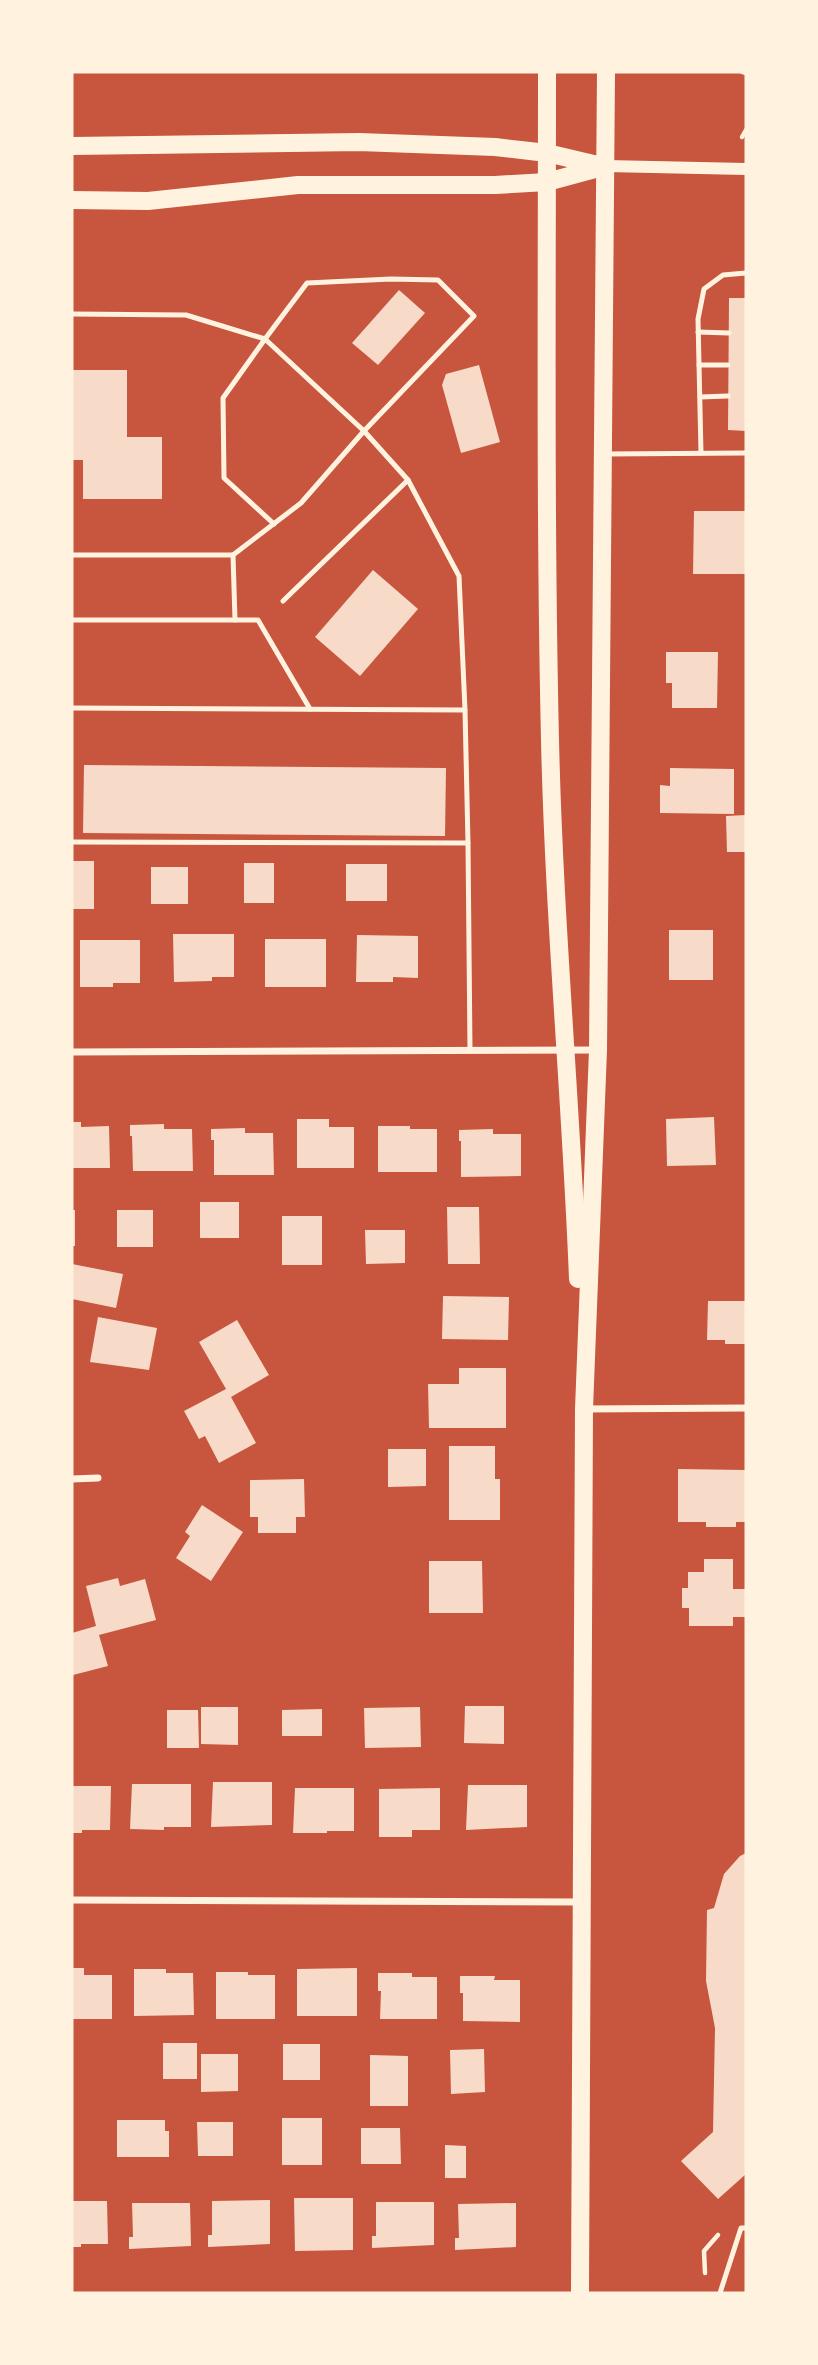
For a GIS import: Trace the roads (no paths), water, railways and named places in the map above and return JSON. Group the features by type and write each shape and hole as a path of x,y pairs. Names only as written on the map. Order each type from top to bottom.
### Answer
{"main road":[{"path":"547,72 550,741 584,1409"},
{"path":"580,2293 584,1409 598,1050 606,72"},
{"path":"72,146 359,142 495,147 547,153 606,166"},
{"path":"72,200 148,201 298,185 495,185 547,182 606,166"}],"street":[{"path":"606,166 746,169"},
{"path":"72,1052 598,1050"},
{"path":"584,1409 746,1409"},
{"path":"72,1479 99,1478"},
{"path":"72,1900 582,1902"}],"lane":[{"path":"701,453 698,319 704,289 723,275 746,273"},
{"path":"72,555 233,555 274,524 301,503 364,431 474,316 438,280 390,279 307,284 223,398 224,478 274,524"},
{"path":"72,314 186,315 265,339 364,431 408,480 458,576 465,710 470,1050"},
{"path":"698,332 729,333"},
{"path":"699,365 728,365"},
{"path":"700,397 728,396"},
{"path":"603,454 746,453"},
{"path":"283,601 408,480"},
{"path":"233,555 235,620"},
{"path":"72,620 258,620 310,709"},
{"path":"72,708 465,710"},
{"path":"72,842 468,843"},
{"path":"720,2293 741,2228 746,2228"}]}
